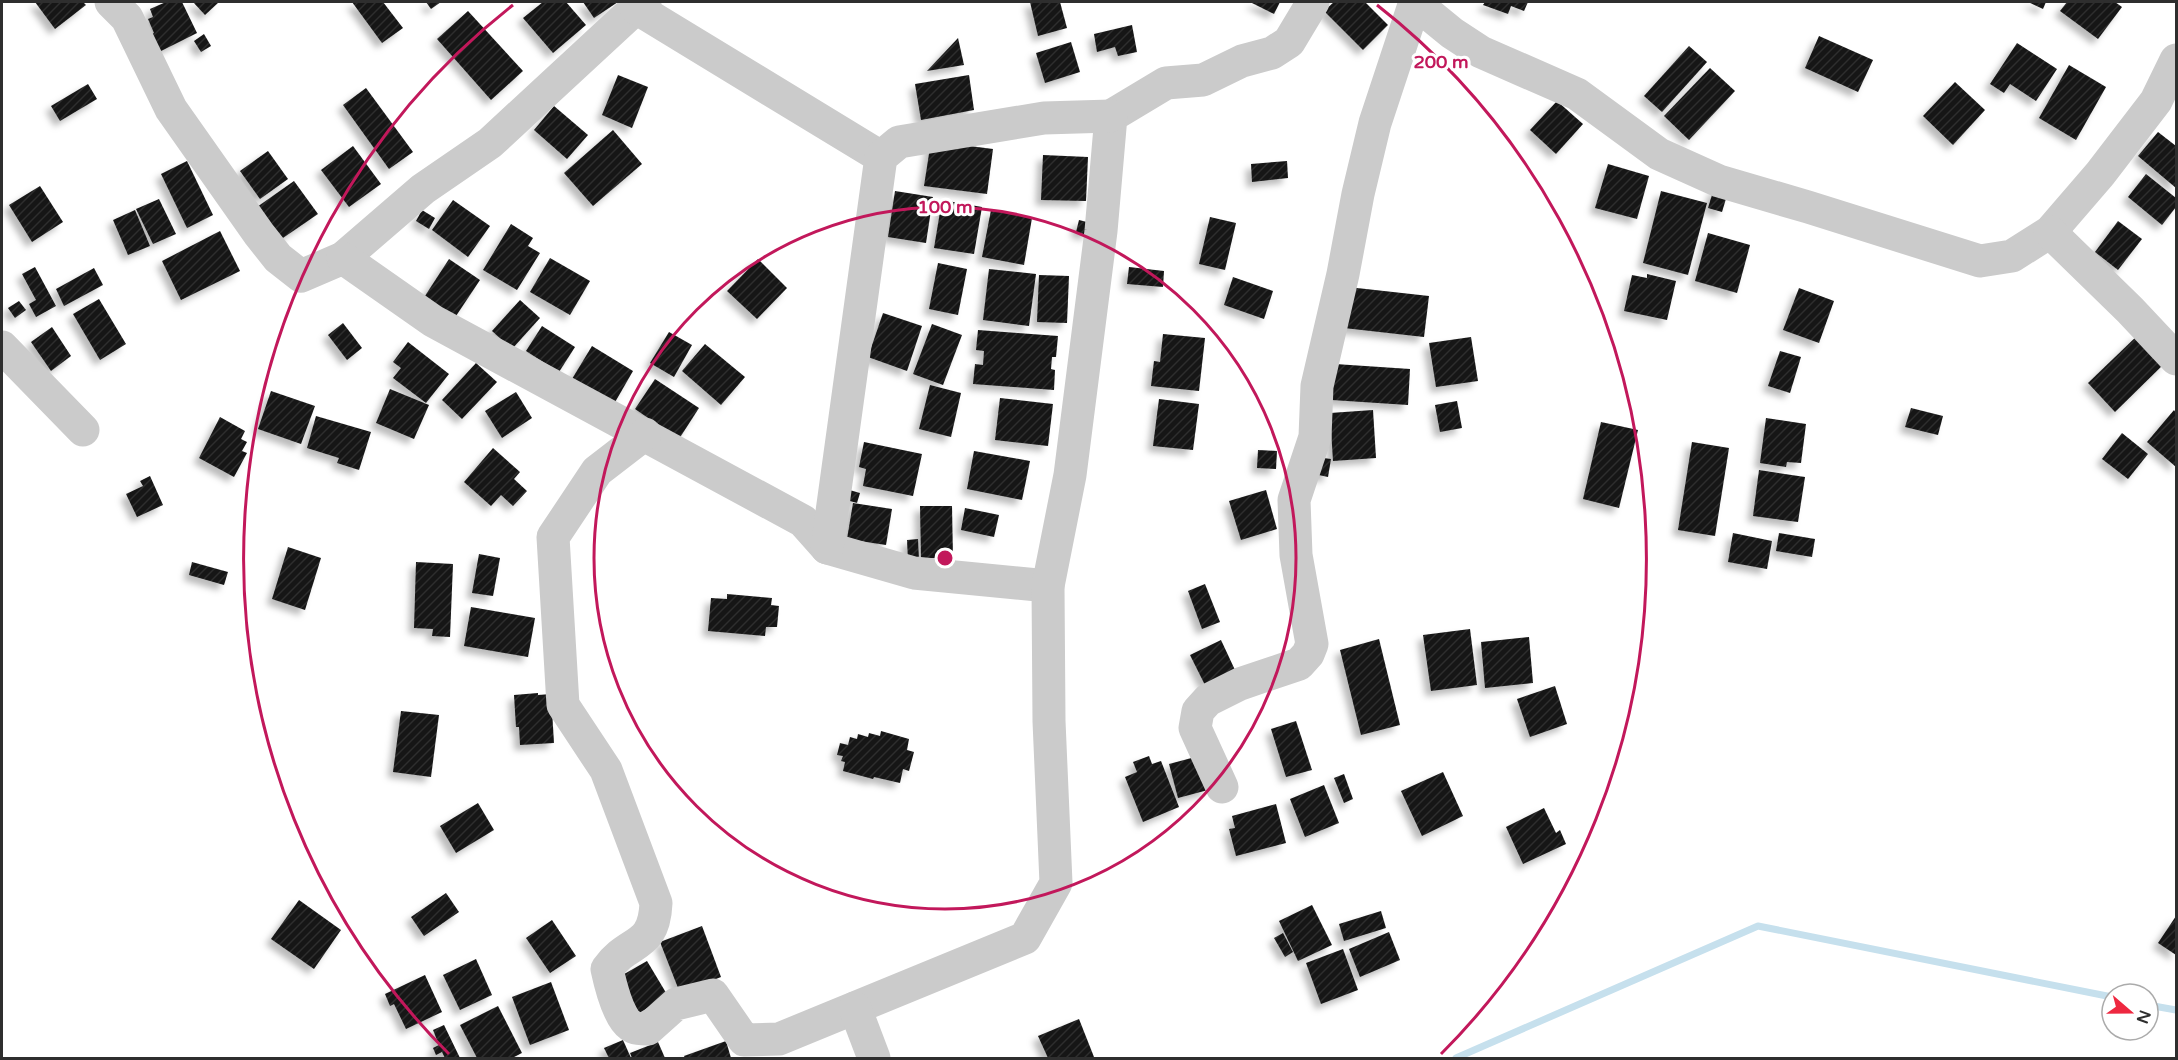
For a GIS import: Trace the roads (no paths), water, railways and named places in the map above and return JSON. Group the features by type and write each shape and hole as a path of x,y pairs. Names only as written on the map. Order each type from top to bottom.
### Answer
{"street":[{"path":"111,2 127,18 171,109 259,234 278,258 301,276 343,258 423,189 490,143 640,5 881,157"},
{"path":"827,548 881,157 899,142 1044,118 1111,116 1166,83 1203,80 1242,61 1272,53 1289,42 1313,2"},
{"path":"1222,787 1195,728 1198,711 1208,700 1240,684 1299,664 1308,654 1312,644 1296,555 1294,500 1315,438 1317,386 1343,274 1360,184 1375,123 1415,2 1452,33 1481,52 1577,94 1659,154 1719,181 1980,261 2012,256 2050,232 2100,174 2156,101 2176,60"},
{"path":"645,434 597,471 553,537 563,705 606,770 656,903 655,919 647,937 614,959 608,969 612,990 627,1024 635,1028 648,1029 676,1004 713,995 744,1040 779,1039 1025,938 1056,883 1049,721 1048,586 1070,475 1101,231 1111,116"},
{"path":"2050,232 2130,309 2176,359"},
{"path":"343,258 433,321 803,521 827,548 914,573 1048,586"},
{"path":"2,347 83,430"},
{"path":"855,1008 874,1059"}],"waterway":[{"path":"1456,1058 1758,926 2100,995"},
{"path":"2160,1007 2176,1010"}]}
